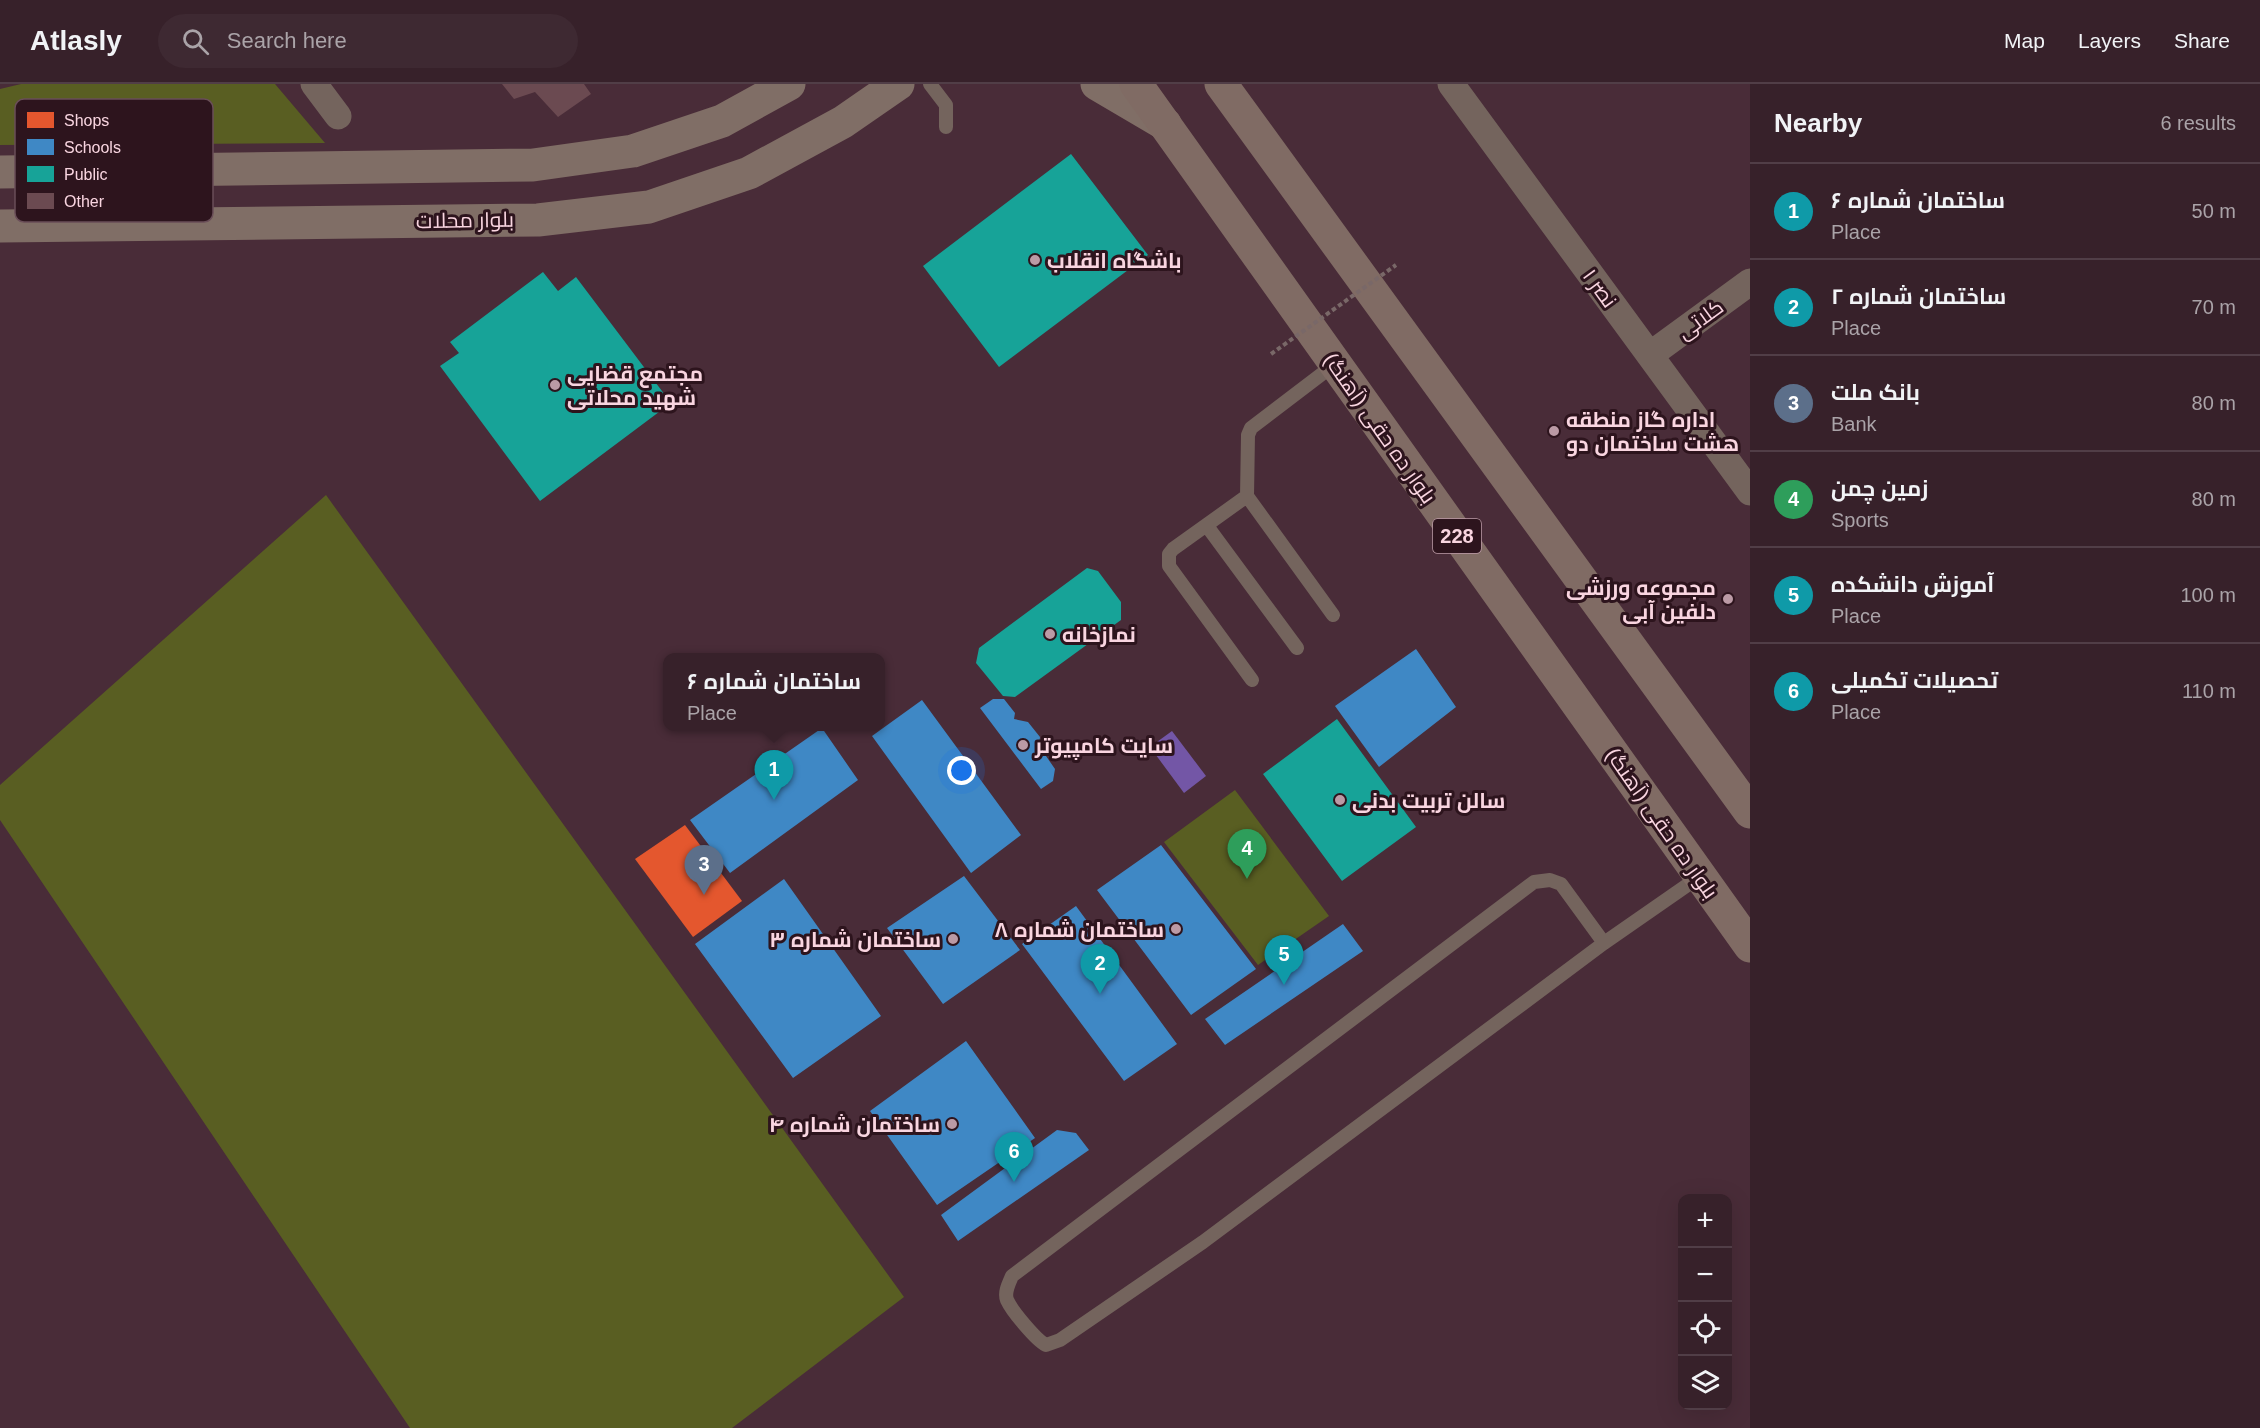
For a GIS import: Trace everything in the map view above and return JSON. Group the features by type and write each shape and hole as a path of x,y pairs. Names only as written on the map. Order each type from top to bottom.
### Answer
{"main road":[{"path":"213,169 533,165 633,151 722,121 789,84"},
{"name":"بلوار محلات","path":"0,226 538,220 649,207 749,172 843,122 898,84"},
{"path":"1097,84 1166,125"},
{"name":"بلوار ده حقی (آهنگ)","path":"1136,84 1750,946"},
{"path":"1221,84 1750,812"},
{"path":"0,172 15,172"}],"street":[{"path":"314,84 338,116"},
{"name":"نصر ۱","path":"1451,84 1750,492"},
{"name":"کلاتی","path":"1650,355 1750,282"}],"lane":[{"path":"930,84 946,105 946,127"},
{"path":"1333,615 1247,496 1248,435 1251,428 1335,364"},
{"path":"1247,496 1173,549 1169,554 1169,566 1252,680"},
{"path":"1207,526 1297,648"},
{"path":"1604,943 1561,884 1550,880 1534,882 1012,1276 1007,1286 1007,1300 1038,1341 1046,1345 1060,1340 1203,1242 1604,943 1699,877"}],"path":[{"path":"1270,354 1396,266"}],"green space":[{"path":"21,84 275,84 325,143 213,144 213,99 15,99 15,145 0,145 0,89"},
{"path":"326,495 904,1297 732,1428 410,1428 0,820 0,785"},
{"path":"1235,790 1329,916 1258,965 1164,842"}],"shaded area":[{"path":"1172,731 1206,776 1184,793 1150,747"}],"building: Shops":[{"path":"685,825 742,901 693,937 635,859"}],"building: Schools":[{"path":"1416,649 1456,707 1379,767 1335,706"},
{"name":"سایت کامپیوتر","path":"993,699 1004,699 1015,713 1014,719 1028,722 1040,737 1038,753 1046,756 1055,769 1053,781 1041,789 980,708"},
{"path":"922,700 1021,835 971,873 872,736 879,731 885,731 885,727"},
{"path":"818,731 824,731 858,780 730,873 690,820"},
{"name":"ساختمان شماره ۸","path":"1161,845 1256,969 1191,1015 1097,890"},
{"name":"ساختمان شماره ۳","path":"964,876 1020,950 943,1004 887,928"},
{"path":"784,879 881,1016 793,1078 695,944"},
{"path":"1076,906 1177,1044 1124,1081 1022,944"},
{"path":"1343,924 1363,951 1225,1045 1205,1019"},
{"name":"ساختمان شماره ۴","path":"966,1041 1035,1138 937,1205 870,1111"},
{"path":"1057,1130 1076,1133 1089,1150 958,1241 941,1215"}],"building: Public":[{"name":"باشگاه انقلاب","path":"1071,154 1148,255 999,367 923,266"},
{"name":"مجتمع قضایی شهید محلاتی","path":"543,272 558,291 576,277 671,403 540,501 440,366 459,353 450,342"},
{"name":"نمازخانه","path":"1087,568 1098,571 1121,602 1121,620 1015,697 1003,696 976,663 979,648"},
{"name":"سالن تربیت بدنی","path":"1337,719 1416,827 1342,881 1263,774"}],"building: Other":[{"path":"502,84 584,84 591,94 558,117 535,92 514,99"}],"place":[{"name":"باشگاه انقلاب","path":"1035,260"},
{"name":"مجتمع قضایی شهید محلاتی","path":"555,385"},
{"name":"اداره گاز منطقه هشت ساختمان دو","path":"1554,431"},
{"name":"مجموعه ورزشی دلفین آبی","path":"1728,599"},
{"name":"نمازخانه","path":"1050,634"},
{"name":"سایت کامپیوتر","path":"1023,745"},
{"name":"ساختمان شماره ۶","path":"774,800"},
{"name":"سالن تربیت بدنی","path":"1340,800"},
{"name":"زمین چمن","path":"1247,879"},
{"name":"بانک ملت","path":"704,895"},
{"name":"ساختمان شماره ۸","path":"1176,929"},
{"name":"ساختمان شماره ۳","path":"953,939"},
{"name":"آموزش دانشکده","path":"1284,985"},
{"name":"ساختمان شماره ۲","path":"1100,994"},
{"name":"ساختمان شماره ۴","path":"952,1124"},
{"name":"تحصیلات تکمیلی","path":"1014,1182"}]}
